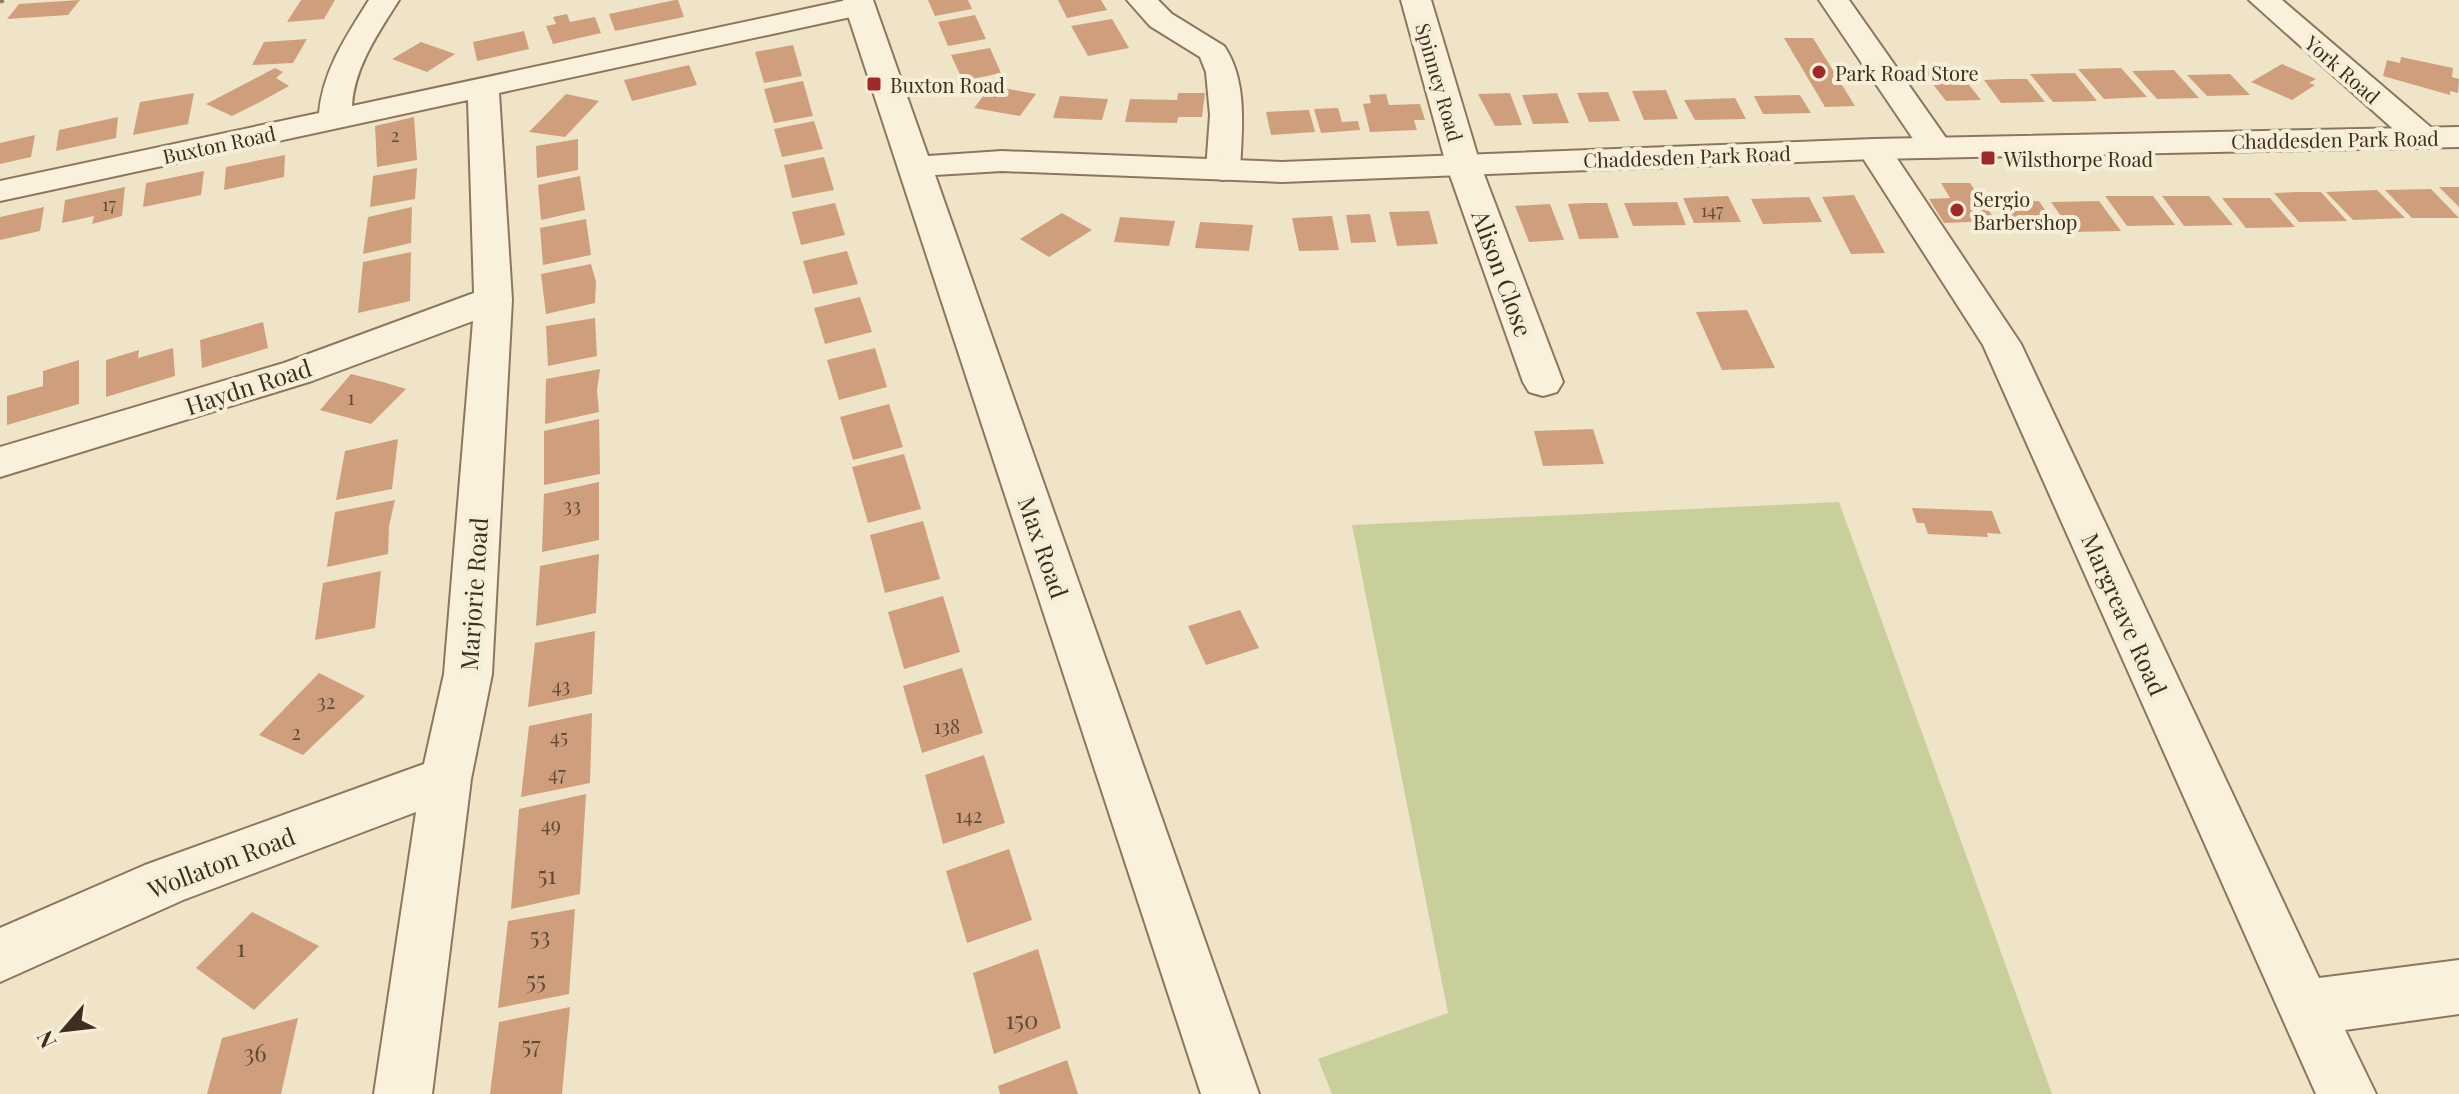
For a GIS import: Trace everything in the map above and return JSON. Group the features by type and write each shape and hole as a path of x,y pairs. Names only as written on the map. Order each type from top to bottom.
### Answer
{"street":[{"path":"335,120 337,89 358,41 384,0"},
{"path":"1142,0 1161,20 1213,52 1222,72 1226,115 1223,170"},
{"name":"Spinney Road","path":"1416,0 1463,164"},
{"path":"1834,0 1936,148"},
{"name":"York Road","path":"2264,0 2422,137"},
{"name":"Buxton Road","path":"0,191 483,89 859,3"},
{"name":"Max Road","path":"859,3 1230,1094"},
{"name":"Marjorie Road","path":"403,1094 446,779 468,674 493,300 483,89"},
{"name":"Chaddesden Park Road","path":"916,168 958,162 1002,161 1323,171 1874,149 2459,137"},
{"name":"Margreave Road","path":"1874,149 2002,344 2304,1008 2347,1094"},
{"name":"Alison Close","path":"1463,164 1543,382"},
{"name":"Haydn Road","path":"0,462 298,372 493,300"},
{"name":"Wollaton Road","path":"0,956 74,919 298,831 446,779"},
{"path":"2304,1008 2459,987"}],"green space":[{"path":"1839,502 2052,1094 1332,1094 1318,1059 1448,1013 1352,525"}],"building":[{"path":"80,0 68,15 7,19 19,4"},
{"path":"301,0 335,0 324,19 287,22"},
{"path":"678,0 684,17 615,31 609,14"},
{"path":"928,0 968,0 972,9 935,16"},
{"path":"1058,0 1101,0 1107,10 1067,18"},
{"path":"567,14 570,22 595,17 601,33 553,44 546,26 556,24 553,17"},
{"path":"975,15 986,39 948,46 938,22"},
{"path":"1112,19 1129,48 1088,56 1071,26"},
{"path":"524,31 529,49 477,61 473,42"},
{"name":"Park Road Store","path":"1784,38 1813,38 1855,106 1825,107"},
{"path":"307,39 293,63 252,65 264,42"},
{"path":"421,42 455,54 427,72 392,59"},
{"path":"793,45 802,76 764,83 755,52"},
{"path":"990,48 1001,73 963,81 951,55"},
{"path":"2401,57 2453,68 2452,77 2459,79 2458,93 2450,91 2450,95 2383,76 2387,60 2400,63"},
{"path":"2282,64 2316,79 2309,83 2315,85 2292,100 2251,82"},
{"path":"689,65 697,85 632,101 624,80"},
{"path":"1955,67 1981,100 1946,101 1921,69"},
{"path":"275,68 283,72 276,78 289,86 260,102 232,116 206,104"},
{"path":"2121,68 2147,97 2104,99 2078,69"},
{"path":"2174,70 2199,98 2157,99 2132,71"},
{"path":"2075,73 2097,101 2053,102 2030,74"},
{"path":"2230,74 2250,95 2207,96 2187,75"},
{"path":"2027,79 2045,102 2001,103 1984,80"},
{"path":"803,81 813,116 774,123 764,89"},
{"path":"991,86 1036,94 1020,116 974,108"},
{"path":"1666,90 1678,119 1644,120 1632,91"},
{"path":"1608,92 1620,121 1589,122 1577,93"},
{"path":"194,93 188,124 133,135 140,102"},
{"path":"1178,93 1205,93 1202,117 1178,117 1177,123 1125,122 1130,99 1177,100"},
{"path":"1510,93 1522,125 1495,126 1478,94"},
{"path":"1557,93 1569,123 1533,124 1522,95"},
{"path":"566,94 599,101 565,137 529,132"},
{"path":"1386,94 1389,105 1420,104 1425,120 1414,120 1417,130 1370,132 1363,104 1371,103 1369,95"},
{"path":"1800,95 1811,113 1763,114 1754,96"},
{"path":"1060,96 1108,99 1102,120 1053,118"},
{"path":"1735,98 1746,119 1695,120 1684,100"},
{"path":"1338,108 1342,122 1358,121 1360,130 1321,133 1314,109"},
{"path":"1309,110 1315,132 1271,135 1266,112"},
{"path":"118,117 116,138 56,151 59,130"},
{"path":"414,117 417,160 377,167 375,126"},
{"path":"814,121 823,149 782,157 774,129"},
{"path":"35,135 31,157 0,164 0,143"},
{"path":"578,139 578,170 537,178 536,146"},
{"path":"285,155 284,177 224,190 226,167"},
{"path":"824,157 834,190 792,198 784,165"},
{"path":"417,168 415,199 370,207 373,176"},
{"path":"204,171 201,195 143,207 146,183"},
{"path":"580,176 585,210 541,220 538,185"},
{"name":"Sergio Barbershop","path":"1941,183 1970,183 1996,221 1944,223 1929,199 1950,198"},
{"path":"125,187 122,216 92,224 94,216 62,223 65,200"},
{"path":"2439,187 2459,187 2459,207"},
{"path":"2431,189 2459,218 2412,218 2385,190"},
{"path":"2377,190 2405,218 2353,220 2326,192"},
{"path":"2321,192 2347,221 2299,222 2274,193"},
{"path":"1854,195 1885,253 1851,254 1822,197"},
{"path":"1728,196 1741,222 1694,223 1683,198"},
{"path":"2105,196 2153,196 2175,225 2127,226"},
{"path":"2162,196 2209,196 2233,225 2184,226"},
{"path":"1809,197 1822,222 1763,224 1751,199"},
{"path":"2222,198 2270,198 2295,227 2246,228"},
{"path":"2039,201 2059,231 2014,231 1995,202"},
{"path":"2099,201 2121,231 2072,232 2051,202"},
{"path":"1677,202 1686,225 1633,226 1624,203"},
{"path":"835,203 845,235 801,245 792,212"},
{"path":"1607,203 1619,238 1579,239 1568,204"},
{"path":"1550,204 1564,240 1529,242 1515,206"},
{"path":"44,207 40,231 0,240 0,217"},
{"path":"412,207 411,243 363,254 368,217"},
{"path":"1429,211 1438,244 1397,246 1389,212"},
{"path":"1062,213 1092,230 1049,257 1020,239"},
{"path":"1370,214 1376,242 1351,243 1346,215"},
{"path":"1332,216 1339,250 1299,251 1292,218"},
{"path":"1120,217 1175,221 1169,246 1114,242"},
{"path":"586,219 591,255 543,265 540,228"},
{"path":"1200,222 1253,225 1249,251 1195,248"},
{"path":"847,251 858,284 813,294 803,261"},
{"path":"411,252 410,301 358,313 363,262"},
{"path":"591,264 596,282 595,303 546,314 541,274"},
{"path":"860,297 872,332 825,344 814,308"},
{"path":"1747,310 1775,368 1722,370 1696,312"},
{"path":"595,318 597,356 548,366 546,326"},
{"path":"263,322 268,348 202,368 200,340"},
{"path":"173,348 175,376 106,397 106,360 139,350 138,358"},
{"path":"875,348 887,387 839,400 827,360"},
{"path":"79,360 79,404 7,425 7,396 43,386 43,371"},
{"path":"600,369 597,390 599,412 545,424 546,379"},
{"path":"351,374 406,389 371,424 320,410"},
{"path":"889,404 903,447 853,460 840,417"},
{"path":"599,419 600,474 544,485 544,431"},
{"path":"1593,429 1604,464 1543,466 1534,431"},
{"path":"398,439 392,489 336,500 345,451"},
{"path":"904,454 921,509 868,523 852,467"},
{"path":"599,482 599,540 542,552 544,494"},
{"path":"395,500 389,526 388,554 327,567 335,512"},
{"path":"1912,508 1992,511 2001,534 1987,533 1988,537 1928,534 1924,523 1917,523"},
{"path":"923,521 940,579 885,593 870,535"},
{"path":"599,554 596,613 536,626 540,566"},
{"path":"381,571 375,628 315,640 323,583"},
{"path":"943,596 960,652 904,669 888,612"},
{"path":"1240,610 1259,648 1206,665 1188,626"},
{"path":"595,631 592,694 528,707 535,643"},
{"path":"962,668 983,733 922,753 903,686"},
{"path":"319,673 365,696 303,755 259,735"},
{"path":"592,713 590,783 521,797 529,726"},
{"path":"984,755 1005,823 943,844 925,775"},
{"path":"586,794 580,894 511,909 519,809"},
{"path":"1009,849 1032,920 967,943 946,871"},
{"path":"575,909 569,994 498,1008 508,921"},
{"path":"252,912 319,946 254,1010 196,968"},
{"path":"1038,949 1061,1028 994,1054 973,973"},
{"path":"570,1007 562,1094 490,1094 499,1022"},
{"path":"298,1018 281,1094 207,1094 222,1038"},
{"path":"1067,1060 1078,1094 1000,1094 998,1086"}],"place":[{"name":"Park Road Store","path":"1819,72"},
{"name":"Buxton Road","path":"874,84"},
{"name":"Wilsthorpe Road","path":"1988,158"},
{"name":"Sergio Barbershop","path":"1957,210"}]}
